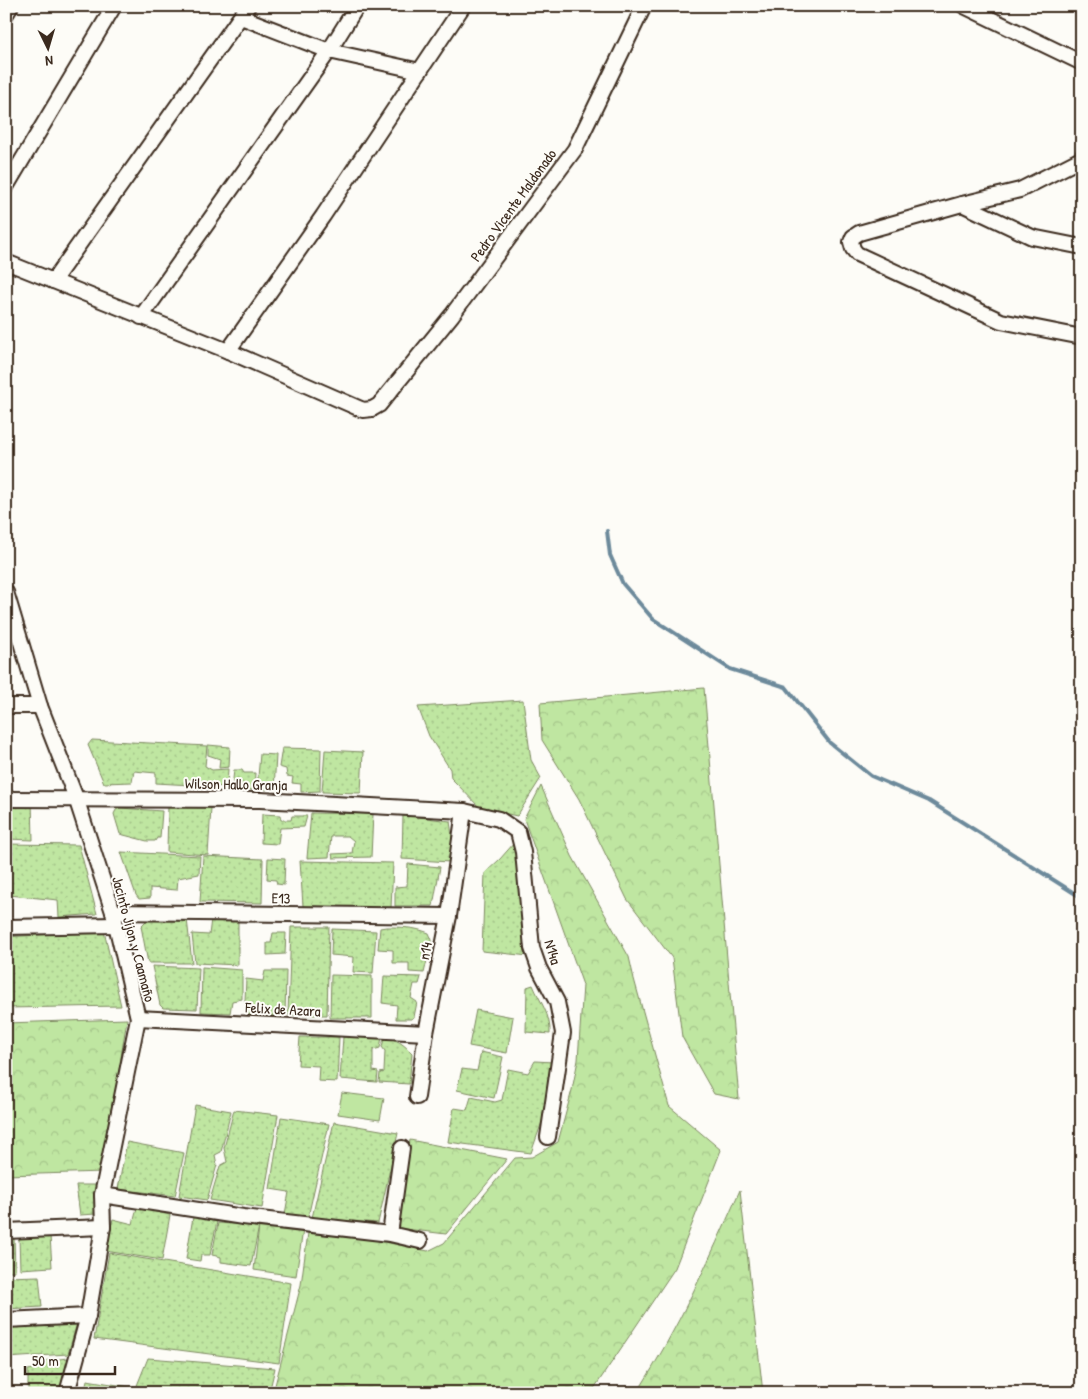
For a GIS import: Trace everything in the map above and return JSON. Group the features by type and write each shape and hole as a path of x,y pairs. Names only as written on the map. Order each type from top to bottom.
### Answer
{"street":[{"path":"6,14 11,6"},
{"path":"6,187 114,6"},
{"path":"142,317 329,51 357,6"},
{"path":"6,262 228,351 323,216 463,6"},
{"name":"Pedro Vicente Maldonado","path":"228,351 363,410 372,409 379,405 452,315 575,149 644,6"},
{"path":"964,6 1082,63"},
{"path":"53,281 245,12 329,51 420,71"},
{"path":"1081,158 1020,190 859,233 853,237 851,242 857,254 1001,321 1082,337"},
{"path":"962,204 1032,236 1082,247"},
{"name":"Jacinto Jijon y Caamaño","path":"6,592 40,706 76,798 114,918 138,1018 102,1195 103,1227 88,1316 67,1393"},
{"path":"6,706 40,706"},
{"name":"Wilson Hallo Granja","path":"6,799 260,800 464,811"},
{"name":"n14","path":"417,1098 426,1033 448,916 464,811"},
{"name":"N14a","path":"464,811 499,819 518,832 523,852 532,948 538,968 558,1002 562,1018 563,1033 548,1136"},
{"name":"E13","path":"6,926 114,918 448,916"},
{"name":"Felix de Azara","path":"138,1018 426,1033"},
{"path":"390,1234 402,1148"},
{"path":"102,1195 243,1217 390,1234 420,1241"},
{"path":"6,1231 103,1227"},
{"path":"6,1320 88,1316"}],"green space":[{"path":"704,688 739,1099 714,1094 682,1037 672,958 627,899 579,799 542,740 540,703"},
{"path":"523,700 531,760 541,778 517,816 480,808 451,778 450,769 429,736 418,707"},
{"path":"92,740 207,746 205,766 212,770 228,769 227,787 156,783 156,773 134,771 132,782 104,783 88,745"},
{"path":"208,745 230,747 229,767 219,768 220,759 208,755"},
{"path":"282,748 321,749 320,791 301,792 301,784 292,783 293,777 287,776 286,769 279,767"},
{"path":"325,750 363,752 361,793 322,792"},
{"path":"260,754 276,755 274,790 257,789"},
{"path":"234,770 242,770 244,773 255,773 254,790 232,788"},
{"path":"541,786 572,856 629,957 669,1106 721,1150 675,1268 591,1393 273,1393 301,1285 308,1233 365,1238 428,1251 444,1243 515,1158 532,1157 558,1142 578,1060 583,985 524,819"},
{"path":"6,801 32,801 33,840 6,839"},
{"path":"168,806 211,808 208,855 167,852"},
{"path":"120,808 162,811 160,838 157,838 155,841 147,841 120,834 114,814"},
{"path":"311,813 373,814 371,857 333,858 332,854 352,853 354,841 348,836 331,836 329,857 307,858"},
{"path":"262,814 280,815 281,820 291,820 292,816 307,816 304,827 280,828 278,844 261,843"},
{"path":"403,815 450,821 452,837 450,862 402,859"},
{"path":"515,842 525,904 529,956 482,951 485,873"},
{"path":"6,844 79,845 97,914 59,917 58,900 9,895 6,883"},
{"path":"121,852 200,856 199,874 178,878 177,890 150,888 150,898 139,899"},
{"path":"203,856 263,859 262,903 200,902"},
{"path":"268,858 285,859 284,885 277,884 276,880 267,879"},
{"path":"300,861 393,863 391,908 303,906"},
{"path":"408,864 440,867 433,906 395,906 395,887 407,886"},
{"path":"187,919 192,963 148,963 141,926 146,921"},
{"path":"211,919 238,922 238,965 195,963 192,934 209,935"},
{"path":"291,927 329,927 327,1015 288,1015"},
{"path":"380,928 413,928 429,933 432,940 424,973 409,972 409,963 393,963 393,950 378,949"},
{"path":"332,929 376,931 373,973 353,972 354,957 331,955"},
{"path":"104,931 121,1006 6,1008 6,937"},
{"path":"273,933 286,933 285,954 267,955 267,943 271,943"},
{"path":"152,966 199,968 197,1009 163,1008 160,1005"},
{"path":"202,967 242,970 242,999 232,1001 230,1013 201,1012"},
{"path":"265,971 286,971 285,1016 247,1014 245,1000 246,979 263,981"},
{"path":"331,975 372,976 372,1018 330,1018"},
{"path":"384,976 421,977 419,984 414,984 411,998 417,1002 414,1017 411,1019 396,1019 397,1005 382,1003"},
{"path":"533,985 547,1015 550,1034 526,1032 527,987"},
{"path":"476,1010 513,1017 507,1053 469,1046"},
{"path":"127,1019 103,1172 6,1175 6,1023"},
{"path":"300,1037 339,1037 337,1082 318,1081 319,1066 298,1065"},
{"path":"343,1037 382,1037 380,1048 373,1050 373,1071 378,1072 377,1082 340,1079"},
{"path":"384,1038 396,1041 412,1053 409,1084 379,1082 380,1073 384,1072 385,1051 382,1047"},
{"path":"481,1052 503,1057 494,1098 457,1090 462,1069 477,1071"},
{"path":"535,1061 553,1062 543,1119 531,1153 448,1142 454,1108 467,1110 471,1097 495,1102 502,1100 508,1069 528,1073"},
{"path":"342,1093 384,1098 380,1120 338,1114"},
{"path":"195,1105 231,1111 221,1152 215,1155 217,1165 207,1200 179,1196"},
{"path":"234,1110 278,1115 262,1208 210,1200 220,1166 227,1162 224,1148"},
{"path":"281,1117 329,1124 308,1217 285,1214 289,1192 270,1189"},
{"path":"334,1122 398,1133 378,1223 312,1218"},
{"path":"410,1140 507,1159 446,1234 397,1228"},
{"path":"127,1142 184,1153 175,1196 118,1189"},
{"path":"76,1185 100,1185 96,1214 80,1215"},
{"path":"740,1190 763,1393 637,1393 666,1344 705,1268"},
{"path":"137,1208 170,1215 162,1260 105,1251 113,1219 133,1224"},
{"path":"193,1217 217,1222 210,1255 201,1255 200,1261 186,1259"},
{"path":"218,1223 259,1226 251,1266 221,1262 221,1257 212,1255"},
{"path":"259,1226 303,1230 296,1276 254,1270"},
{"path":"6,1236 14,1236 15,1271 6,1271"},
{"path":"50,1236 52,1267 20,1269 19,1238"},
{"path":"109,1253 291,1283 279,1363 94,1339"},
{"path":"39,1276 42,1307 6,1309 6,1277"},
{"path":"77,1323 68,1354 6,1358 6,1325"},
{"path":"68,1358 61,1392 28,1393 28,1370 41,1368 42,1361"},
{"path":"148,1358 275,1368 269,1393 84,1393 87,1380 136,1388"}],"waterway":[{"path":"607,531 610,555 623,584 653,619 730,669 786,687 830,743 871,776 929,801 1082,898"}]}
